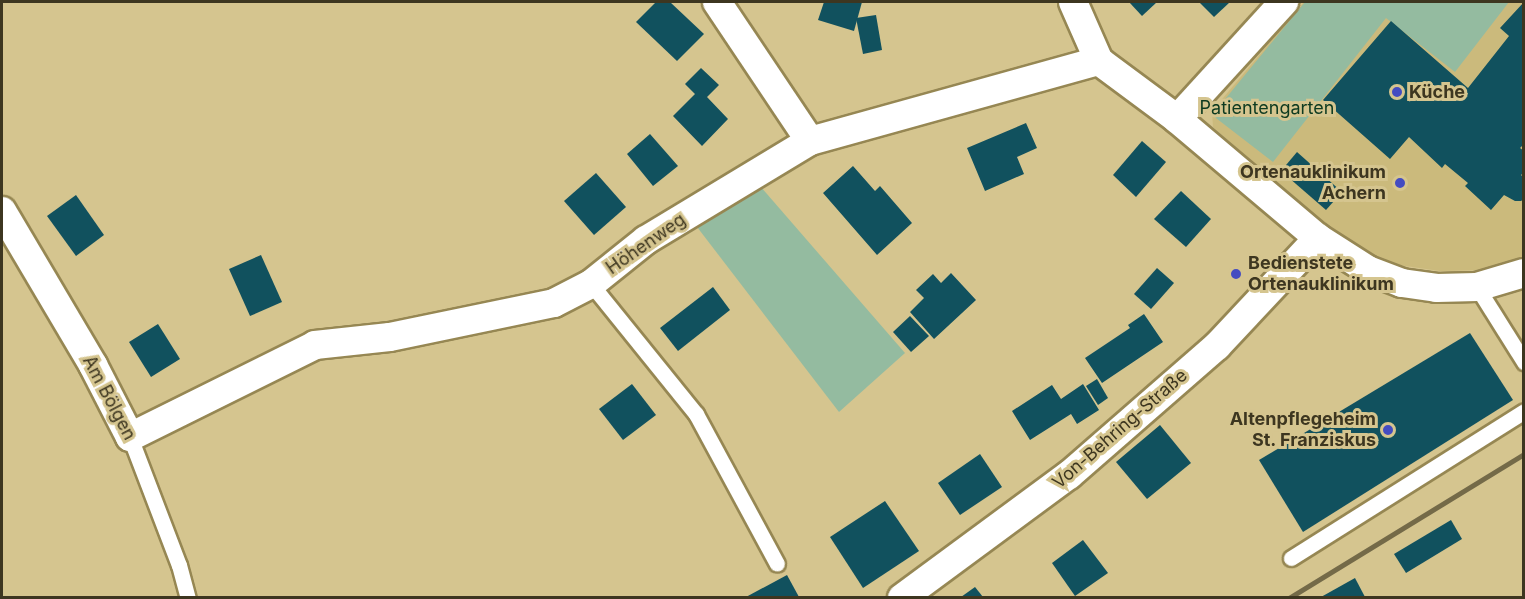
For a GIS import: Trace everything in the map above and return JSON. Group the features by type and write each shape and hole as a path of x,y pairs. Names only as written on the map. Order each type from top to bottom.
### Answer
{"street":[{"path":"717,2 810,141"},
{"path":"1074,2 1099,61 1177,119 1318,238 1368,270 1402,283 1437,288 1478,287 1524,273"},
{"path":"1177,119 1284,2"},
{"name":"Höhenweg","path":"130,437 315,345 390,337 554,303 591,284 646,240 810,141 1099,61"},
{"name":"Am Bölgen","path":"2,211 93,366 130,437"},
{"name":"Von-Behring-Straße","path":"902,597 1069,476 1217,346 1318,238"}],"lane":[{"path":"591,284 696,414 777,564"},
{"path":"1478,287 1524,362"},
{"path":"1291,558 1524,411"},
{"name":"Am Bölgen","path":"130,437 179,565 188,597"}],"shaded area":[{"name":"Ortenauklinikum Achern","path":"1304,2 1523,2 1523,260 1483,270 1440,271 1392,264 1340,238 1213,127 1212,111"}],"green space":[{"name":"Patientengarten","path":"1305,2 1509,2 1455,72 1386,18 1273,162 1212,115"},
{"path":"760,186 905,353 839,412 694,223"}],"building":[{"path":"656,2 670,2 704,34 677,61 636,22"},
{"path":"824,2 862,2 854,31 818,20"},
{"path":"1129,2 1157,2 1142,16"},
{"path":"1199,2 1230,2 1214,17"},
{"path":"1524,2 1524,144 1520,148 1524,151 1524,172 1521,175 1524,178 1524,199 1521,201 1515,201 1504,195 1491,210 1465,186 1468,183 1445,164 1442,168 1409,137 1390,159 1323,100 1391,21 1468,88 1509,36 1500,28"},
{"path":"876,15 882,50 863,54 856,18"},
{"path":"701,68 719,85 707,97 728,119 702,146 673,116 695,94 685,84"},
{"path":"1026,123 1037,148 1017,157 1024,174 985,191 967,148"},
{"path":"650,134 678,166 653,186 627,154"},
{"path":"1142,141 1166,162 1136,197 1113,175"},
{"path":"1297,152 1342,192 1326,210 1281,171"},
{"path":"853,166 875,191 880,186 912,223 877,255 823,193"},
{"path":"596,173 626,207 594,235 564,201"},
{"path":"1181,191 1211,219 1186,247 1154,219"},
{"path":"76,195 104,235 76,256 47,216"},
{"path":"261,255 282,302 250,316 229,269"},
{"path":"1157,268 1174,283 1151,309 1134,294"},
{"path":"951,273 976,300 934,339 910,312 924,298 916,290 933,274 941,283"},
{"path":"713,287 730,310 678,351 660,328"},
{"path":"1144,314 1163,342 1102,383 1085,358 1130,328 1128,325"},
{"path":"910,316 929,336 911,352 893,332"},
{"path":"158,324 180,359 151,377 129,342"},
{"name":"Altenpflegeheim St. Franziskus","path":"1470,333 1513,400 1303,532 1259,460"},
{"path":"1097,379 1108,398 1098,405 1086,386"},
{"path":"632,384 656,415 623,440 599,409"},
{"path":"1083,384 1099,410 1077,424 1071,414 1030,440 1012,411 1052,385 1061,399"},
{"path":"1160,425 1191,463 1147,499 1116,462"},
{"path":"980,454 1002,487 960,515 938,483"},
{"path":"885,501 919,551 863,588 830,537"},
{"path":"1451,520 1462,539 1406,573 1394,554"},
{"path":"1083,540 1108,573 1075,596 1052,563"},
{"path":"787,575 799,597 746,597"},
{"path":"1355,578 1365,597 1321,597"},
{"path":"975,587 983,597 961,597"}],"railway":[{"path":"1289,598 1524,454"}],"place":[{"name":"Küche","path":"1397,92"},
{"name":"Ortenauklinikum Achern","path":"1400,183"},
{"name":"Bedienstete Ortenauklinikum","path":"1236,274"},
{"name":"Altenpflegeheim St. Franziskus","path":"1388,430"}]}
